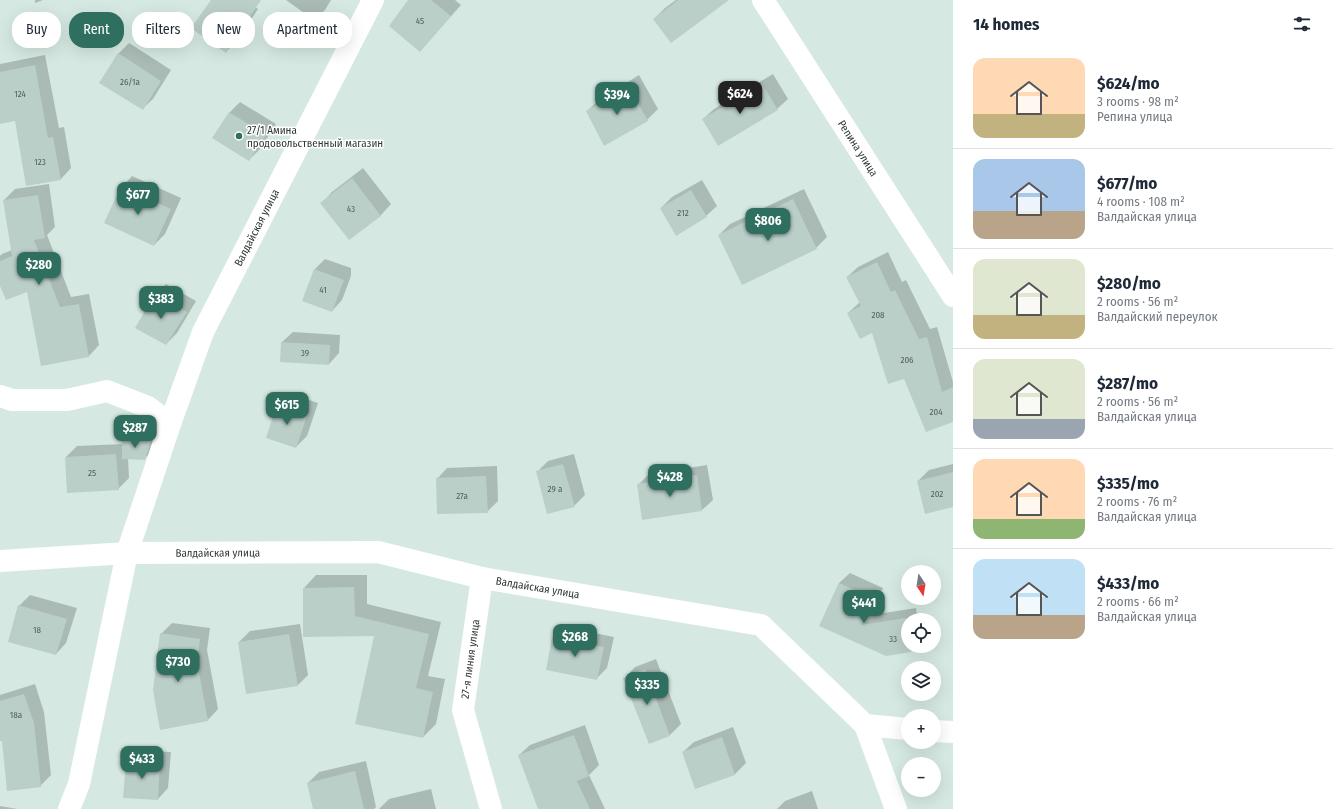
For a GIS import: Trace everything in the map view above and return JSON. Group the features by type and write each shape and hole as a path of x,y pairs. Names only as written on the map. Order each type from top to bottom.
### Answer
{"street":[{"name":"Валдайская улица","path":"69,809 79,784 127,553 170,424 203,332 373,0"},
{"name":"Репина улица","path":"763,0 953,296"},
{"path":"0,396 12,400 66,400 107,392 148,407 170,424"},
{"name":"Валдайская улица","path":"0,561 127,553 378,552 482,578 761,625 865,725"},
{"name":"27-я линия улица","path":"482,578 463,710 491,809"},
{"path":"896,809 865,725 901,728"},
{"path":"941,731 953,732"}],"building":[{"path":"211,0 261,0 253,12 202,12"},
{"path":"408,0 431,0 451,16 420,52 389,26"},
{"path":"678,0 729,0 671,43 653,19"},
{"path":"202,13 202,36 194,30 194,24"},
{"path":"219,48 229,48 226,53"},
{"path":"118,53 161,81 143,110 99,83"},
{"path":"35,65 48,138 53,137 61,180 26,186 15,121 0,124 0,72"},
{"path":"762,84 778,110 718,146 702,119"},
{"path":"628,85 648,121 604,146 586,111"},
{"name":"27/1 Амина продовольственный магазин","path":"229,112 266,135 249,161 212,138"},
{"path":"352,178 381,216 349,240 320,203"},
{"path":"121,186 171,209 154,246 104,223"},
{"path":"691,190 707,217 676,236 660,208"},
{"path":"38,195 45,238 34,240 60,307 79,304 89,357 41,366 27,292 6,300 0,286 0,261 12,256 3,200"},
{"path":"793,199 817,249 742,285 718,235"},
{"path":"877,262 891,292 895,290 919,339 927,337 942,392 953,387 953,422 926,432 904,379 888,384 872,333 860,339 847,313 861,306 846,277"},
{"path":"314,269 344,280 332,312 302,301"},
{"path":"155,294 187,312 166,345 135,328"},
{"path":"281,342 330,345 329,365 280,362"},
{"path":"277,404 308,413 296,448 266,438"},
{"path":"122,438 151,440 145,460 122,459"},
{"path":"116,454 119,490 67,493 65,457"},
{"path":"563,464 575,507 547,514 536,471"},
{"path":"953,472 953,507 925,514 917,481"},
{"path":"697,475 702,511 642,520 637,484"},
{"path":"486,476 488,513 437,514 436,478"},
{"path":"839,583 873,598 861,625 901,619 901,653 905,653 886,656 819,626"},
{"path":"354,587 355,616 429,634 416,688 433,692 423,738 355,724 374,636 303,637 303,588"},
{"path":"18,605 67,619 56,655 8,642"},
{"path":"160,633 200,639 197,662 208,721 160,730 153,690"},
{"path":"289,634 298,686 246,694 238,642"},
{"path":"552,637 604,647 597,680 546,670"},
{"path":"645,669 670,736 649,744 623,678"},
{"path":"24,694 34,723 41,787 7,791 2,741 0,741 0,701"},
{"path":"574,735 589,776 577,781 590,809 538,809 518,755"},
{"path":"722,737 735,775 695,789 682,752"},
{"path":"126,760 160,763 158,800 123,798"},
{"path":"355,771 364,809 313,809 307,783"}],"place":[{"name":"27/1 Амина продовольственный магазин","path":"239,136"}]}
